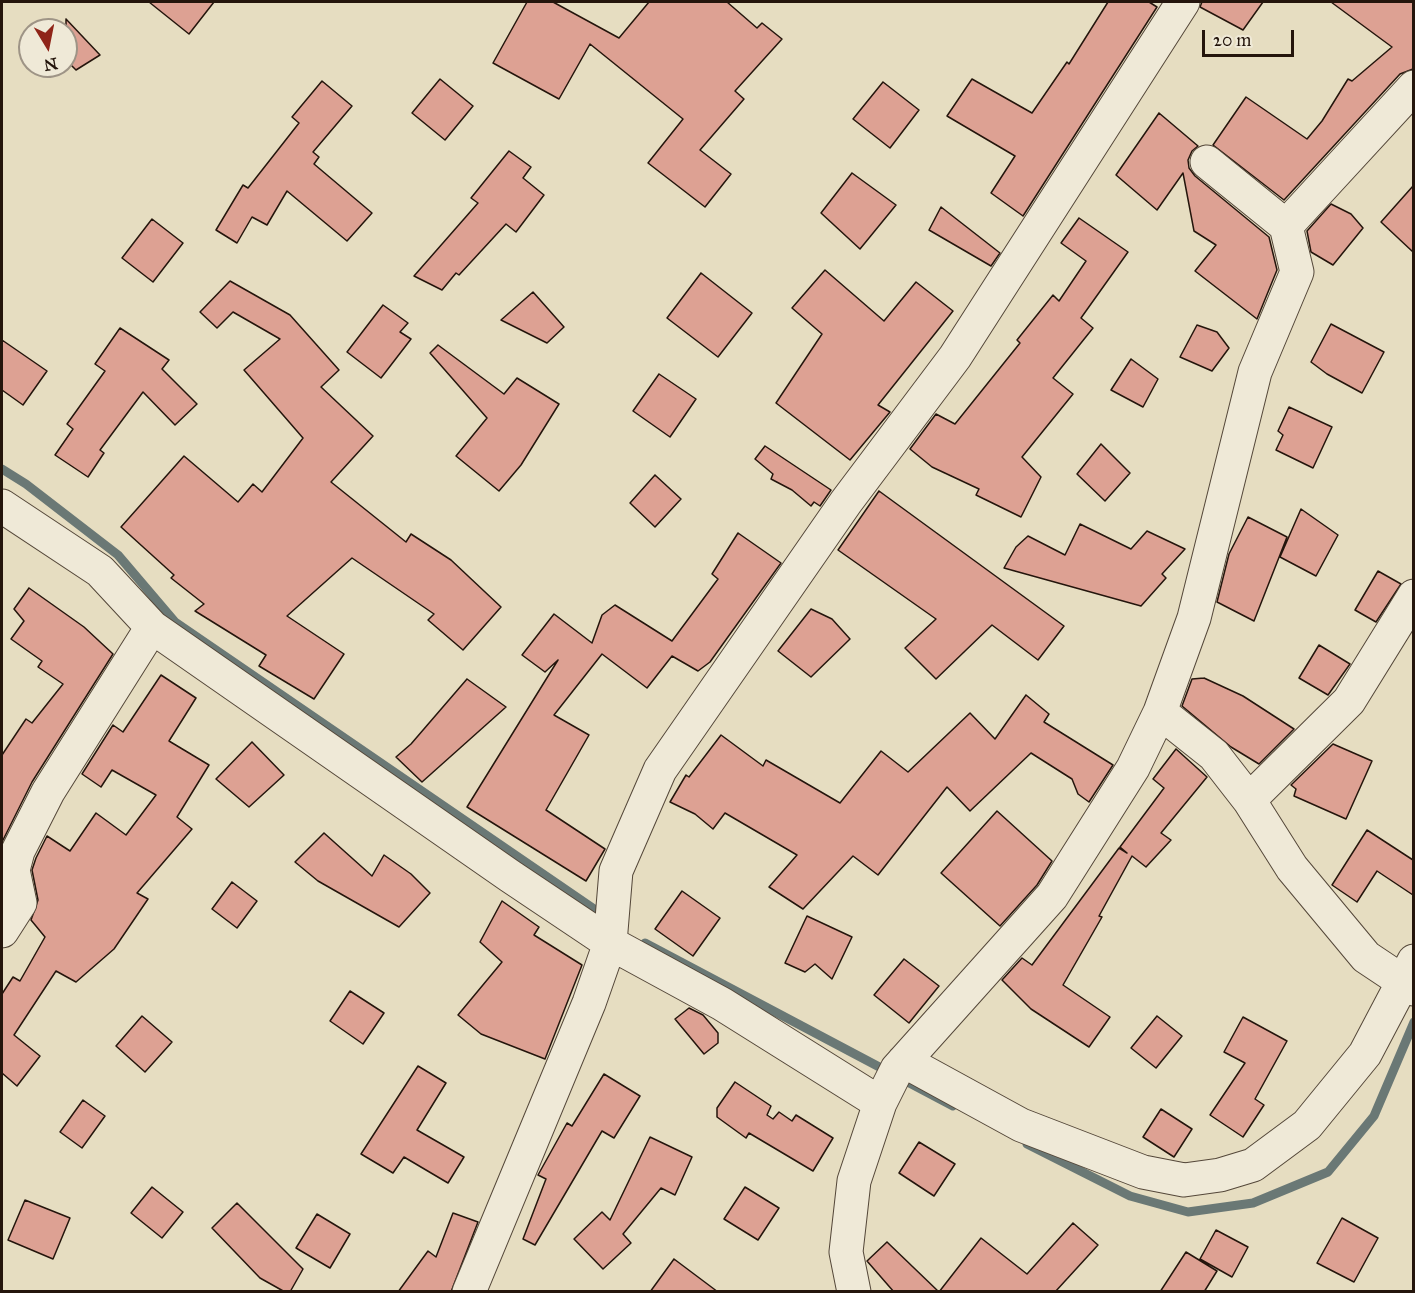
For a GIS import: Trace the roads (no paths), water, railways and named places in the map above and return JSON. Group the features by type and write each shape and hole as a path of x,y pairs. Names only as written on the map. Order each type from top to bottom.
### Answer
{"street":[{"path":"469,1292 589,1003 610,943 616,871 660,770 846,501 956,357 1183,2"},
{"path":"1286,226 1413,87"},
{"path":"854,1292 846,1252 854,1181 892,1080 936,1022 1052,896 1133,768 1160,712 1194,618 1255,372 1297,272 1286,226 1207,162"},
{"path":"2,506 100,571 152,627 610,943 722,1004 892,1080 1021,1125 1143,1172 1184,1180 1253,1165 1307,1125 1365,1054 1409,978 1366,957 1292,868 1249,800 1214,755 1160,712"},
{"path":"1249,800 1349,701 1413,596"},
{"path":"2,931 20,903 13,870 18,851 48,792 152,627"}],"waterway":[{"path":"2,469 26,484 118,555 175,622 594,909"},
{"path":"645,943 953,1106"},
{"path":"1027,1144 1130,1196 1188,1212 1253,1203 1328,1172 1374,1116 1414,1022"}]}
